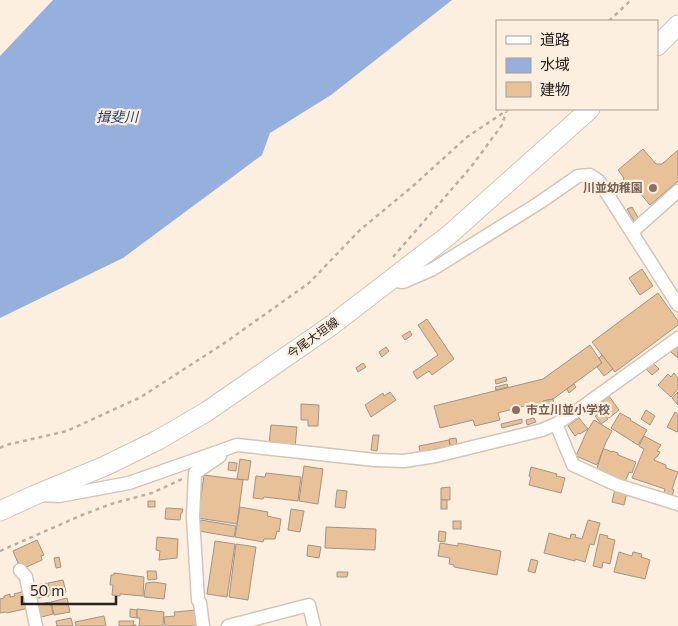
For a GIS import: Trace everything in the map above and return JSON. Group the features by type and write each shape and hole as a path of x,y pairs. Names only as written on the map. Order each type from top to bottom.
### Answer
{"main road":[{"path":"658,45 678,25"},
{"name":"今尾大垣線","path":"0,511 114,462 158,440 206,412 332,325 449,235 589,110"}],"street":[{"path":"391,280 403,282 433,269 539,203 578,176 590,175 599,181 678,306"},
{"path":"632,232 678,191"},
{"path":"35,495 59,496 129,483 237,445 376,460 404,461 436,456 542,430 556,424 678,338"},
{"path":"556,424 574,465 617,485 678,504"},
{"path":"203,626 200,602 198,600 193,517 195,473 237,445"},
{"path":"20,570 26,578 36,626"},
{"path":"228,626 309,605 314,626"}],"path":[{"path":"610,20 631,0"},
{"path":"393,257 471,167 502,125 508,110"},
{"path":"0,448 6,445 67,432 141,397 226,342 309,284 360,230 467,138 508,110"},
{"path":"0,551 82,515 111,504 152,493 195,473"}],"water":[{"name":"揖斐川","path":"53,0 452,0 331,95 270,133 262,155 123,258 0,318 0,56"}],"building":[{"path":"643,149 656,164 662,164 678,150 678,181 650,205 639,192 637,194 631,188 618,170"},
{"path":"632,207 639,219 634,221 627,209"},
{"path":"642,269 653,286 640,295 629,278"},
{"path":"658,293 678,321 678,325 615,372 592,342"},
{"path":"427,319 454,359 432,375 429,371 417,379 413,372 438,355 418,325"},
{"path":"410,331 412,335 405,340 402,336"},
{"path":"590,345 602,363 553,399 543,401 544,404 533,406 532,404 498,413 500,420 475,426 473,420 440,428 434,406 543,379"},
{"path":"678,345 678,358 671,352"},
{"path":"386,347 389,351 382,357 379,352"},
{"path":"602,355 613,369 604,376 597,367 602,363 599,358"},
{"path":"363,363 366,367 358,372 356,368"},
{"path":"653,363 659,369 652,375 646,369"},
{"path":"674,373 678,378 678,389 671,397 658,385 668,374 671,377"},
{"path":"506,377 507,381 496,384 495,380"},
{"path":"507,384 508,387 496,390 495,387"},
{"path":"574,384 576,387 569,393 567,389"},
{"path":"390,392 396,400 371,417 365,405 383,393 384,396"},
{"path":"678,392 678,405 672,398"},
{"path":"609,396 619,410 609,418 599,404"},
{"path":"553,399 555,407 534,412 533,406 544,404 543,401"},
{"path":"301,404 319,405 318,426 308,426 308,420 301,420"},
{"path":"646,410 655,416 650,425 641,419"},
{"path":"603,411 608,419 601,424 595,416"},
{"path":"675,412 678,414 677,432 667,427"},
{"path":"620,413 647,430 638,445 611,428"},
{"path":"534,418 536,422 527,425 526,420"},
{"path":"579,418 588,429 575,436 568,426"},
{"path":"522,419 522,423 502,428 501,424"},
{"path":"594,420 612,431 597,465 576,456"},
{"path":"271,425 297,427 295,447 269,443"},
{"path":"373,435 379,435 377,451 371,450"},
{"path":"644,436 661,445 657,451 660,452 654,460 666,465 666,468 678,472 672,489 674,490 672,496 664,493 665,489 632,478 644,449 639,446"},
{"path":"456,438 457,444 450,445 449,439"},
{"path":"449,440 450,446 420,452 419,446"},
{"path":"605,449 636,462 632,473 629,472 625,482 596,471"},
{"path":"240,459 251,461 248,480 237,479"},
{"path":"229,462 237,463 236,471 228,470"},
{"path":"304,466 323,469 318,504 299,501"},
{"path":"531,467 565,478 561,493 529,485"},
{"path":"266,473 301,477 298,501 264,497 263,499 253,498 256,476 265,477"},
{"path":"204,475 243,480 237,524 198,518"},
{"path":"450,487 450,500 441,500 441,488"},
{"path":"615,489 627,492 624,505 612,502"},
{"path":"337,490 347,491 345,508 335,507"},
{"path":"441,500 447,500 447,509 441,509"},
{"path":"148,501 155,501 155,507 148,507"},
{"path":"240,507 268,512 267,516 281,519 279,532 277,531 275,539 264,539 263,542 235,537"},
{"path":"166,508 183,509 180,520 165,519"},
{"path":"291,509 304,511 300,532 288,530"},
{"path":"201,520 236,526 234,537 199,531"},
{"path":"588,520 600,523 594,545 590,544 585,562 544,553 549,533 570,539 571,534 582,539"},
{"path":"453,521 461,521 461,529 453,529"},
{"path":"326,527 376,529 375,550 325,548"},
{"path":"439,531 446,532 445,542 438,541"},
{"path":"600,534 615,540 610,564 603,562 602,568 593,566"},
{"path":"157,537 178,539 177,558 159,560 160,551 156,550"},
{"path":"37,540 44,555 41,556 42,560 22,569 13,551"},
{"path":"215,541 235,544 227,597 207,594"},
{"path":"440,543 458,546 458,543 501,551 497,575 454,567 454,565 449,564 450,558 438,556"},
{"path":"236,544 256,547 248,600 229,597"},
{"path":"308,545 321,547 319,558 307,556"},
{"path":"619,552 632,556 633,552 642,554 641,557 650,560 645,579 614,572"},
{"path":"59,557 61,567 56,568 54,558"},
{"path":"531,559 538,561 535,573 528,571"},
{"path":"147,571 156,571 157,579 148,580"},
{"path":"337,572 348,572 347,577 337,577"},
{"path":"114,573 144,577 143,596 112,595 113,585 110,585 111,575 114,575"},
{"path":"63,580 66,592 51,595 48,583"},
{"path":"47,583 49,596 34,599 31,586"},
{"path":"146,583 166,584 164,599 144,597"},
{"path":"25,591 29,608 0,613 0,599 10,594 10,597 15,596 14,594"},
{"path":"67,598 70,612 54,615 51,602"},
{"path":"50,602 53,614 38,618 35,605"},
{"path":"130,609 137,610 137,618 130,617"},
{"path":"137,609 164,612 163,626 139,626 140,618 137,618"},
{"path":"197,610 199,626 165,626 164,617 175,616 174,612"},
{"path":"104,616 106,626 76,626 75,622"},
{"path":"71,618 73,626 57,626 56,621"},
{"path":"119,621 134,621 133,625 136,626 119,626"}],"place":[{"name":"川並幼稚園","path":"653,188"},
{"name":"市立川並小学校","path":"516,410"}]}
